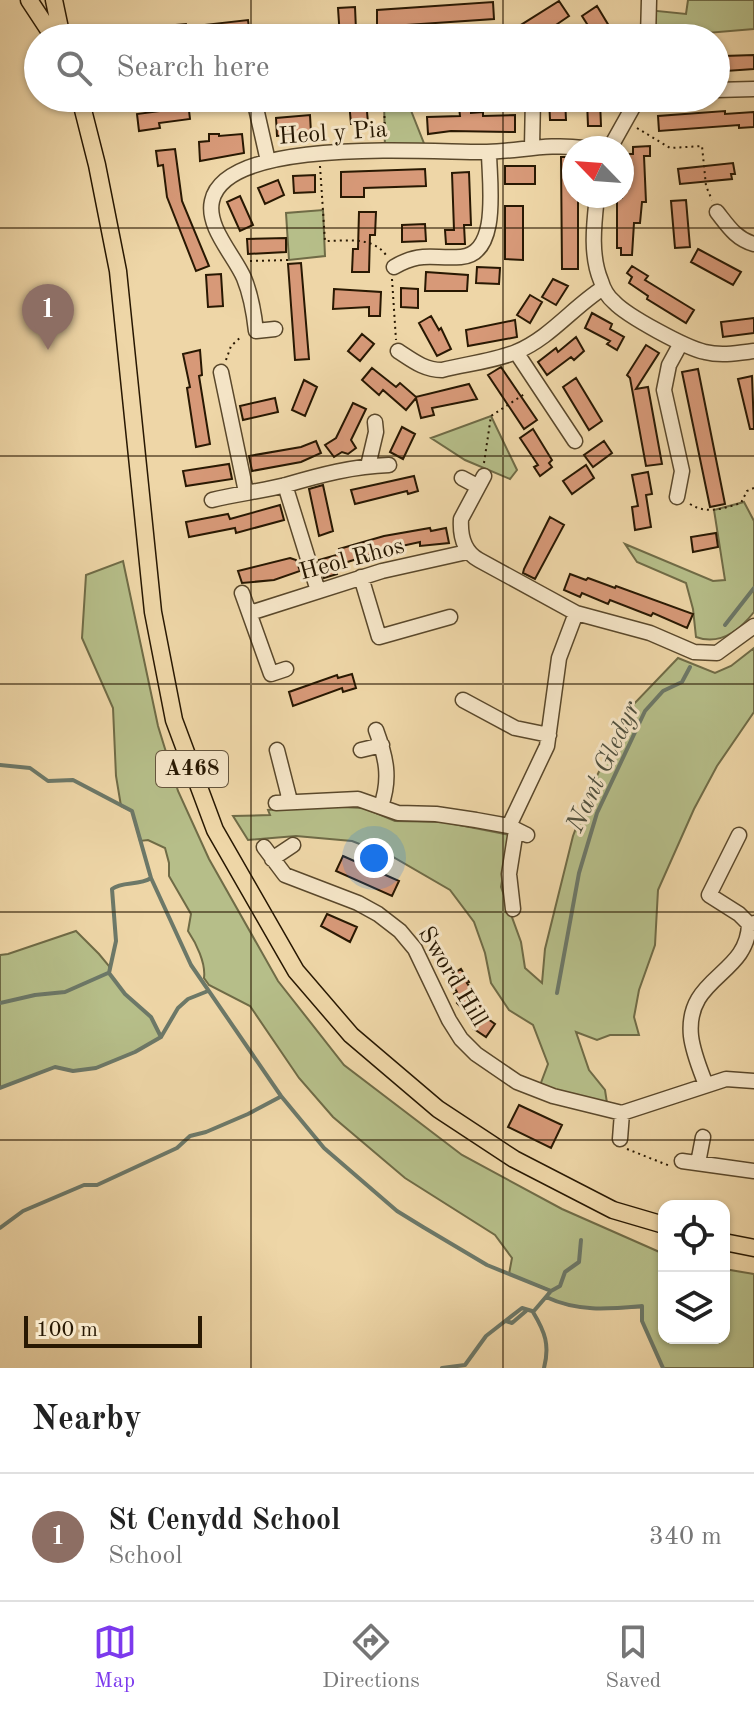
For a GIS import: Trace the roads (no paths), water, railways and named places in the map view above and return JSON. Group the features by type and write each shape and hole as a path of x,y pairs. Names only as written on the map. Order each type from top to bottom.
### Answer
{"main road":[{"path":"29,0 45,24"},
{"path":"54,0 59,24"},
{"name":"A468","path":"84,112 118,271 153,612 174,720 215,830 296,971 351,1035 438,1109 514,1159 613,1210 658,1223"},
{"path":"730,1243 754,1248"}],"street":[{"path":"648,24 649,0"},
{"path":"730,90 754,89"},
{"path":"257,112 268,161"},
{"path":"532,147 533,112"},
{"path":"617,136 630,112"},
{"name":"Heol y Pia","path":"275,329 256,331 249,291 215,226 212,199 225,181 285,156 562,148"},
{"path":"394,267 410,257 464,257 480,248 488,235 489,152"},
{"path":"596,208 596,267 603,288 614,303 681,343 704,352 754,351"},
{"path":"717,212 734,234 754,244"},
{"path":"398,351 421,366 442,370 516,352 549,331 603,288"},
{"path":"677,497 682,471 664,390 669,365 681,343"},
{"path":"516,352 539,384 567,436"},
{"path":"221,372 246,492"},
{"path":"368,466 376,432 375,422"},
{"path":"212,500 285,485 307,477 389,465"},
{"path":"462,478 480,481 461,519 467,552 576,613 650,633 694,652 717,653 754,626"},
{"path":"285,485 318,591"},
{"name":"Heol Rhos","path":"250,613 361,577 467,552"},
{"path":"361,577 380,638 450,617"},
{"path":"242,593 271,674"},
{"path":"513,909 509,874 517,830 549,735 559,658 576,613"},
{"path":"256,680 286,669"},
{"path":"485,693 470,704 515,728 549,735"},
{"path":"376,730 388,769 381,806"},
{"path":"361,750 382,745"},
{"path":"277,750 283,802 358,799 409,815 436,814 517,830"},
{"path":"699,908 723,871 739,835"},
{"name":"Sword Hill","path":"293,845 268,853 285,875 295,881 358,903 400,931 415,949 461,1039 497,1070 534,1090 622,1113"},
{"path":"706,1085 691,1036 693,1012 703,991 740,955 752,924 709,895"},
{"path":"620,1142 622,1113 726,1079 753,1081"},
{"path":"698,1163 703,1137"},
{"path":"682,1161 754,1171"}],"waterway":[{"name":"Nant Gledyr","path":"725,625 754,588"},
{"name":"Nant Gledyr","path":"557,993 579,873 597,813 645,711 663,691 682,682 690,667"},
{"path":"0,765 30,768 48,781 73,780 132,811 151,878 191,965 281,1096 324,1148 397,1211 487,1265 551,1291"},
{"path":"151,878 112,889 116,941 109,973 125,994 151,1017 161,1037"},
{"path":"0,1003 65,992 108,973"},
{"path":"0,1088 55,1067 73,1071 96,1068 135,1052 161,1037 178,1008 188,999 208,991"},
{"path":"0,1228 23,1211 84,1185 97,1185 177,1148 190,1136 248,1114 280,1097"},
{"name":"Nant Gledyr","path":"544,1368 545,1339 533,1312 551,1291 560,1286 565,1272 579,1262 581,1240"},
{"path":"546,1297 581,1307 642,1306 642,1321 663,1368"},
{"path":"442,1368 465,1365 486,1336 522,1308 532,1311"},
{"path":"506,1321 512,1323 526,1311"}],"place":[{"name":"St Cenydd School","path":"48,350"}]}
